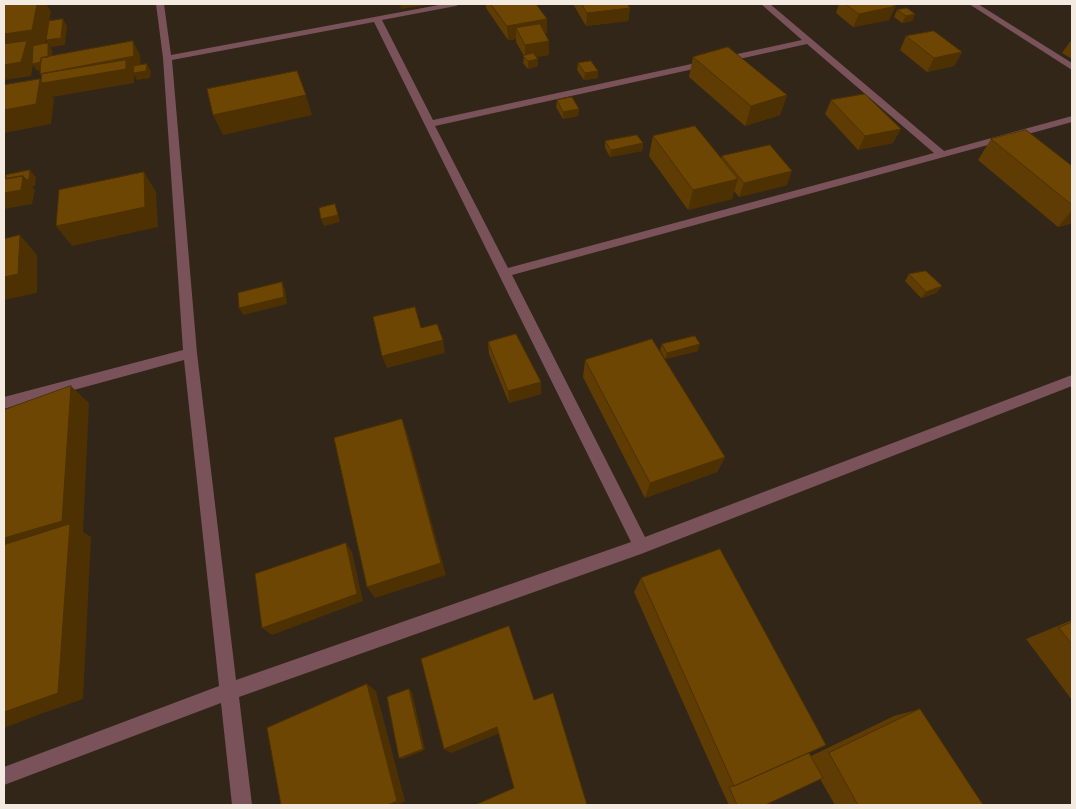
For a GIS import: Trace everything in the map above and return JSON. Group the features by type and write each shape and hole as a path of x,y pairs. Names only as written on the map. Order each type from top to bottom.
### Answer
{"street":[{"path":"160,4 167,58 190,353 242,805"},
{"path":"167,58 456,4"},
{"path":"765,4 943,155"},
{"path":"973,4 1072,67"},
{"path":"377,19 641,546"},
{"path":"429,124 809,41"},
{"path":"504,273 1072,119"},
{"path":"4,403 190,353"},
{"path":"4,776 228,692 641,546 1072,380"}],"building":[{"path":"4,4 37,4 32,30 4,34"},
{"path":"491,4 536,4 547,19 507,26"},
{"path":"582,4 627,4 630,8 587,13"},
{"path":"846,4 892,4 896,6 859,14"},
{"path":"907,8 915,14 906,16 897,10"},
{"path":"63,19 61,38 46,40 49,21"},
{"path":"540,24 549,41 525,45 516,28"},
{"path":"934,31 962,52 934,58 906,36"},
{"path":"27,41 21,62 4,65 4,44"},
{"path":"133,41 134,56 40,74 41,58"},
{"path":"48,43 48,57 41,58 41,62 32,64 33,46"},
{"path":"728,47 787,95 751,106 693,57"},
{"path":"533,53 538,59 528,61 523,56"},
{"path":"126,60 126,69 43,83 41,81 42,74"},
{"path":"591,61 598,71 585,73 578,63"},
{"path":"147,64 146,71 133,73 134,66"},
{"path":"297,71 306,95 213,115 207,89"},
{"path":"40,79 36,104 4,110 4,85"},
{"path":"865,94 901,129 865,136 831,100"},
{"path":"572,97 579,109 563,112 557,100"},
{"path":"695,126 738,179 693,190 653,136"},
{"path":"1026,130 1072,166 1072,205 991,139"},
{"path":"637,135 643,143 611,150 605,141"},
{"path":"770,145 792,171 744,183 722,156"},
{"path":"30,170 29,179 27,180 23,176 6,179 6,175"},
{"path":"144,172 145,207 56,226 59,190"},
{"path":"23,176 21,190 4,193 4,179"},
{"path":"335,204 338,215 321,219 319,208"},
{"path":"20,235 18,274 4,277 4,239"},
{"path":"926,271 942,286 926,292 909,274"},
{"path":"282,282 284,297 239,308 238,293"},
{"path":"415,307 421,328 437,324 443,340 382,356 373,317"},
{"path":"516,334 541,382 508,391 488,342"},
{"path":"695,336 700,344 667,353 662,344"},
{"path":"652,339 725,457 650,483 585,360"},
{"path":"71,386 62,521 4,538 4,410"},
{"path":"402,419 441,563 367,587 334,438"},
{"path":"70,524 58,693 4,712 4,545"},
{"path":"346,543 357,594 262,628 255,574"},
{"path":"720,549 826,745 734,786 641,578"},
{"path":"1072,622 1072,644 1059,628"},
{"path":"509,626 534,700 553,693 587,805 475,805 514,788 497,727 444,749 421,659"},
{"path":"367,684 397,801 388,805 281,805 267,728"},
{"path":"409,689 423,749 399,758 387,697"},
{"path":"920,709 983,805 858,805 829,753"},
{"path":"809,753 823,778 765,805 737,805 729,787"}]}
